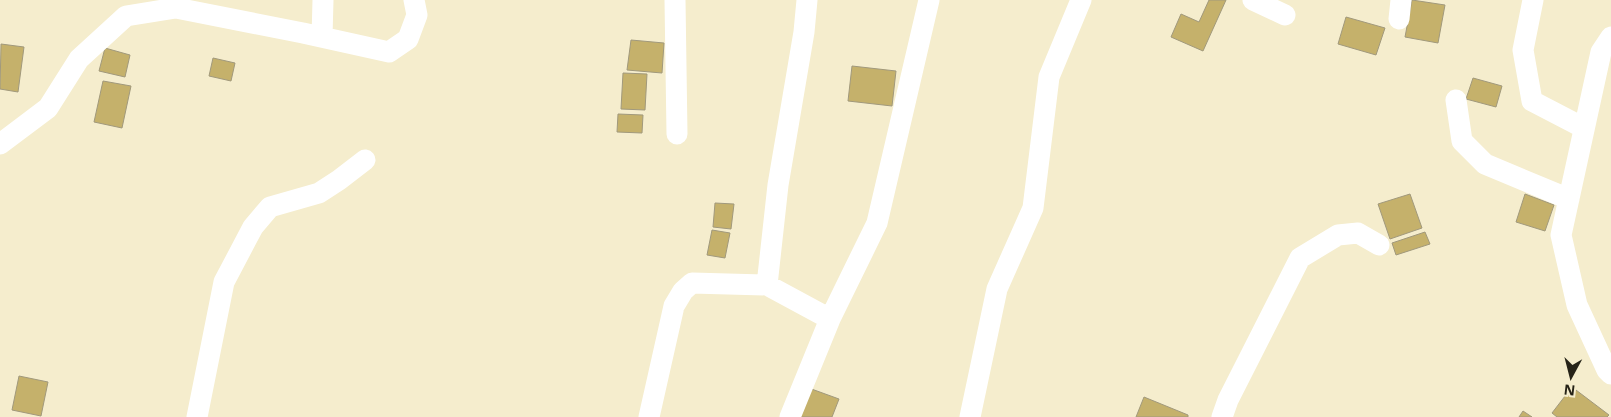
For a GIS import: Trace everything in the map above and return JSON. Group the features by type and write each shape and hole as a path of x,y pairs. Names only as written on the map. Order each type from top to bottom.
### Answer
{"street":[{"path":"322,38 323,0"},
{"path":"0,144 48,108 80,59 126,16 176,8 389,52 408,40 417,15 414,0"},
{"path":"675,0 677,134"},
{"path":"767,286 778,185 804,32 807,0"},
{"path":"790,417 830,319 877,223 930,0"},
{"path":"970,417 997,289 1032,208 1049,77 1081,0"},
{"path":"1253,0 1285,15"},
{"path":"1533,0 1523,50 1532,101 1584,128"},
{"path":"1610,372 1577,305 1561,235 1601,52 1611,37"},
{"path":"1456,100 1462,141 1485,164 1569,199"},
{"path":"197,417 224,282 252,227 270,207 319,193 365,160"},
{"path":"1222,417 1228,400 1300,258 1338,235 1358,233 1378,246"},
{"path":"649,417 674,306 683,291 692,282 767,286 830,319"}],"building":[{"path":"1209,0 1226,0 1203,51 1171,37 1181,14 1199,22"},
{"path":"1412,0 1445,5 1438,43 1405,37"},
{"path":"1346,17 1385,28 1376,55 1338,44"},
{"path":"631,40 664,43 662,73 627,70"},
{"path":"1,44 24,47 18,92 0,89"},
{"path":"105,48 130,55 125,77 99,71"},
{"path":"213,58 235,63 231,81 209,76"},
{"path":"852,66 896,71 892,106 848,101"},
{"path":"623,73 647,74 645,110 621,109"},
{"path":"1473,78 1502,86 1496,107 1466,99"},
{"path":"103,81 131,86 122,128 94,122"},
{"path":"618,114 643,115 642,133 617,132"},
{"path":"1410,194 1422,228 1390,239 1378,204"},
{"path":"1525,194 1554,205 1545,231 1516,222"},
{"path":"715,203 734,204 731,229 713,227"},
{"path":"712,230 730,233 725,258 707,255"},
{"path":"1425,232 1430,244 1396,255 1392,243"},
{"path":"19,376 48,382 41,416 12,410"},
{"path":"806,387 839,399 832,417 794,417"},
{"path":"1572,387 1609,415 1607,417 1557,417 1552,413"},
{"path":"1144,397 1188,415 1188,417 1136,417"},
{"path":"1523,411 1532,417 1519,417"}]}
